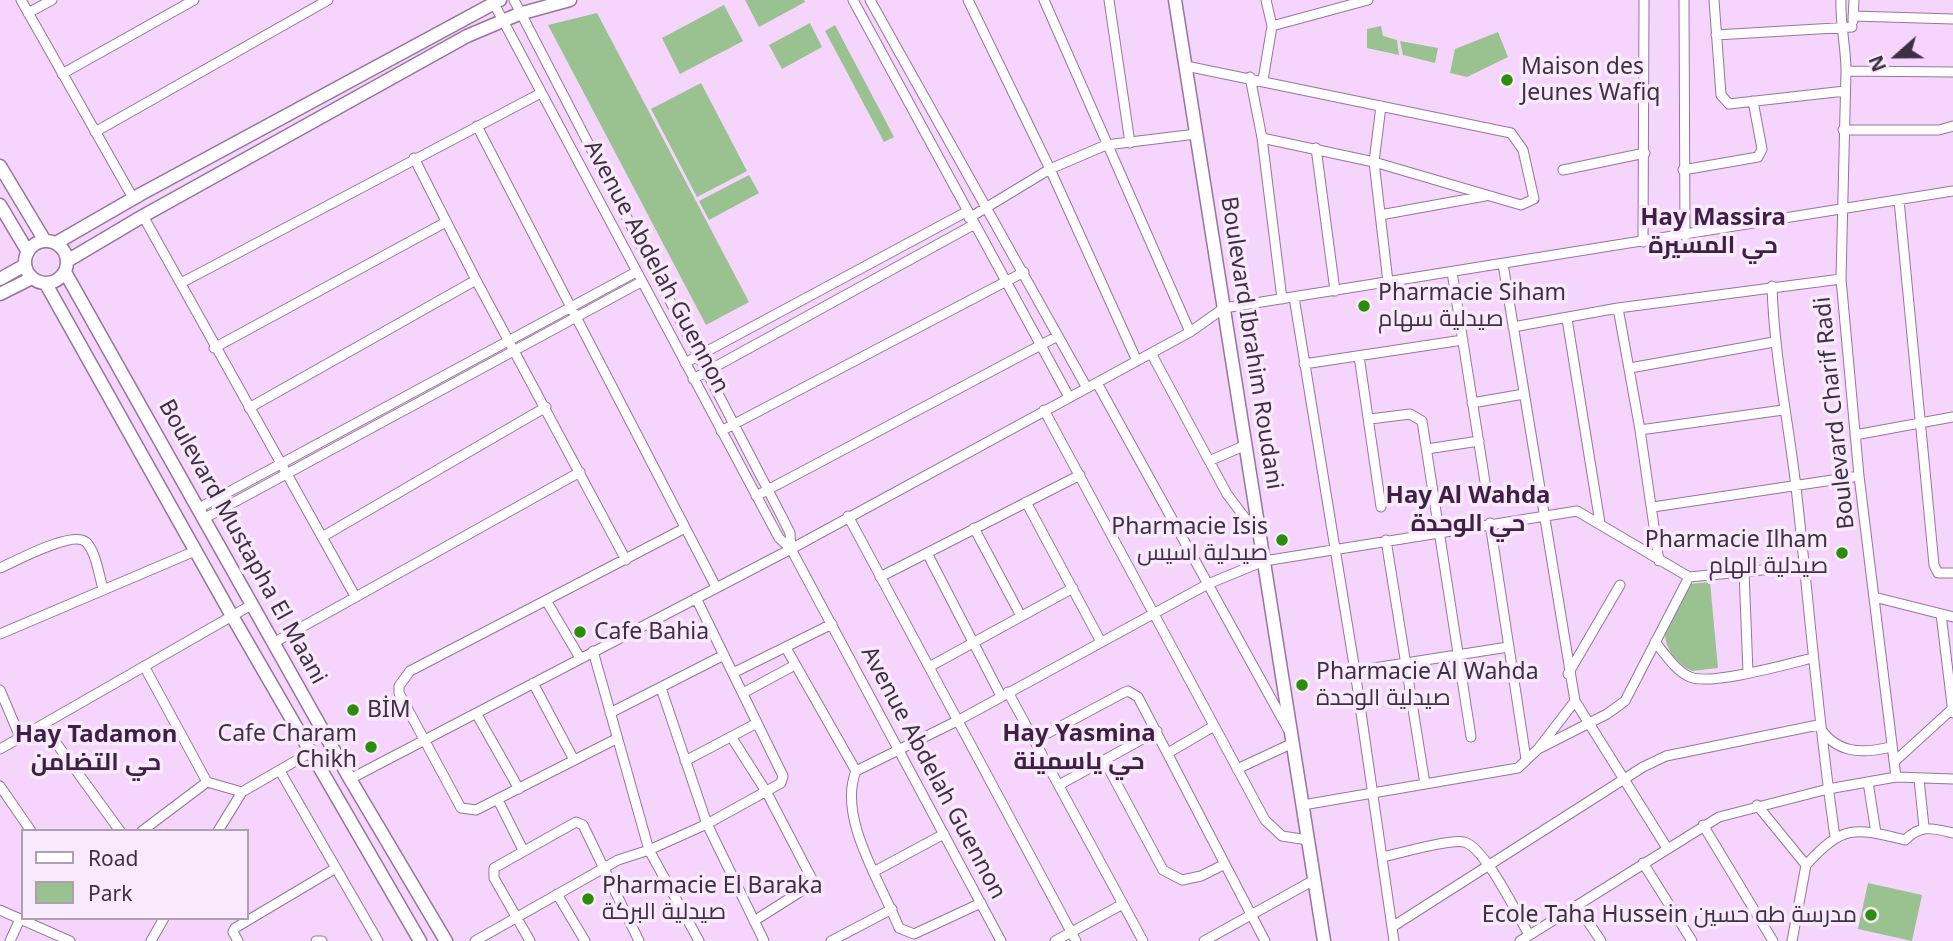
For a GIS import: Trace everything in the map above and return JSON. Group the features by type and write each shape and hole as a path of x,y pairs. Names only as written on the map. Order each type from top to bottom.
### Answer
{"street":[{"path":"21,0 355,596"},
{"path":"28,13 52,0"},
{"path":"62,74 194,0"},
{"name":"Avenue Abdelah Guennon","path":"514,0 708,369 790,533 791,549"},
{"path":"0,205 26,259 32,278 46,284 57,281 66,267 143,216 467,36 519,14 570,0"},
{"path":"853,0 969,218 1069,397"},
{"path":"870,0 1024,272 1056,337 1087,388"},
{"path":"968,0 1050,169 1137,361"},
{"path":"1044,0 1190,332"},
{"path":"1110,0 1130,143"},
{"name":"Boulevard Ibrahim Roudani","path":"1175,0 1324,941"},
{"path":"1263,80 1272,26 1266,0"},
{"path":"1272,26 1368,0"},
{"path":"1643,242 1644,0"},
{"path":"1684,0 1685,236"},
{"path":"1714,0 1723,99 1730,104 1844,91"},
{"path":"1841,0 1840,27 1846,42"},
{"path":"1846,42 1852,27 1854,0"},
{"path":"0,279 26,259 35,244 51,242 495,1"},
{"name":"Avenue Abdelah Guennon","path":"495,1 502,20 693,379 779,538 791,549 1001,941"},
{"path":"95,132 321,2"},
{"path":"1853,16 1953,19"},
{"path":"1716,35 1852,27"},
{"name":"Boulevard Charif Radi","path":"1846,42 1841,279 1859,476 1896,777"},
{"path":"1186,66 1496,128 1517,137 1523,150 1533,201 1521,205 1374,162 1262,138"},
{"path":"1846,71 1953,72"},
{"path":"1250,77 1262,138 1282,299"},
{"path":"181,283 541,93"},
{"path":"1683,170 1758,157 1762,149 1753,101"},
{"path":"1381,106 1374,162 1388,282"},
{"path":"477,126 716,587"},
{"path":"1843,130 1939,130 1953,126"},
{"path":"693,379 1050,169 1106,145 1196,134"},
{"path":"1316,148 1335,291"},
{"path":"1563,170 1645,153"},
{"path":"414,158 626,560"},
{"path":"0,166 51,242 65,253 66,267"},
{"path":"350,779 791,549 1190,332 1224,308 1953,191"},
{"path":"1380,215 1487,195"},
{"path":"132,198 143,216"},
{"path":"1899,200 1934,565 1938,573 1953,573"},
{"path":"685,363 698,354 969,218"},
{"path":"214,348 446,222"},
{"path":"1503,264 1574,701 1667,848"},
{"name":"Boulevard Mustapha El Maani","path":"66,267 350,779 446,941"},
{"path":"202,513 286,474 408,409 515,348 636,272"},
{"path":"721,430 1024,272"},
{"path":"1452,272 1485,482"},
{"path":"0,294 32,278"},
{"path":"1513,327 1772,286 1841,279"},
{"path":"249,408 476,280"},
{"path":"202,513 281,465 509,338 641,282"},
{"name":"Boulevard Mustapha El Maani","path":"46,284 195,551 419,941"},
{"path":"1772,286 1774,342 1796,484 1818,725 1835,837"},
{"path":"1294,297 1355,671 1394,941"},
{"path":"1618,309 1653,507 1659,561"},
{"path":"1567,319 1600,523"},
{"path":"756,496 1056,337"},
{"path":"1304,364 1463,340"},
{"path":"1630,368 1774,342"},
{"path":"1151,353 1227,494 1261,540"},
{"path":"1359,356 1381,507"},
{"path":"1097,383 1292,739 1237,769"},
{"path":"1472,403 1524,394"},
{"path":"402,398 408,409"},
{"path":"322,537 546,407"},
{"path":"1044,410 1270,827 1282,836 1308,840"},
{"path":"1640,430 1783,410"},
{"path":"1370,419 1415,414 1422,421 1471,737"},
{"path":"1855,435 1953,417"},
{"path":"1427,449 1479,441"},
{"path":"1209,461 1246,445"},
{"path":"275,642 580,472"},
{"path":"880,578 1080,475"},
{"path":"1653,507 1859,476"},
{"path":"1026,502 1100,640"},
{"path":"981,903 915,934 899,928 856,828 850,804 851,783 856,771 959,720 1100,640 1208,584 1264,561 1577,511 1689,577 1804,566"},
{"path":"848,516 1074,937"},
{"path":"1490,523 1526,759"},
{"path":"616,739 471,812 461,808 423,741 399,693 403,677 685,528"},
{"path":"974,528 1021,616"},
{"path":"0,568 64,540 78,538 84,540 90,548 103,589"},
{"path":"1386,540 1425,784"},
{"path":"0,634 195,551"},
{"path":"927,553 973,643 1035,740 1143,941"},
{"path":"1744,571 1748,673"},
{"path":"1303,805 1512,770 1538,749 1625,701 1689,577"},
{"path":"1568,674 1620,585"},
{"path":"929,667 1073,588"},
{"path":"1874,597 1953,617"},
{"path":"475,941 601,869 707,824 781,783 783,776 696,598"},
{"path":"547,602 580,658"},
{"path":"0,749 253,604"},
{"path":"1894,762 1952,712 1941,614"},
{"path":"733,673 832,624"},
{"path":"1656,642 1687,676 1698,680 1748,673 1812,658"},
{"path":"1355,671 1508,647"},
{"path":"786,648 856,771"},
{"path":"593,651 649,850 699,941"},
{"path":"610,713 724,655"},
{"path":"144,666 207,782 242,792"},
{"path":"743,694 794,666"},
{"path":"533,683 574,760"},
{"path":"661,688 707,824 764,941"},
{"path":"0,690 20,737"},
{"path":"1035,740 1123,693 1128,691 1138,697 1265,941"},
{"path":"1538,749 1574,701"},
{"path":"476,713 519,789"},
{"path":"685,761 757,723"},
{"path":"43,725 119,829"},
{"path":"1818,725 1826,737 1845,749 1872,751 1891,747"},
{"path":"1392,927 1666,756 1818,725"},
{"path":"1168,753 1214,726"},
{"path":"1059,785 1157,731"},
{"path":"732,738 766,793 814,883 754,921"},
{"path":"219,829 242,792 311,752"},
{"path":"1104,760 1163,870 1182,880 1226,864"},
{"path":"280,771 378,941"},
{"path":"1520,941 1703,825 1757,805 1828,789 1896,777 1953,779"},
{"path":"1919,779 1924,827"},
{"path":"145,829 207,782"},
{"path":"1868,782 1877,833"},
{"path":"0,786 30,829"},
{"path":"498,800 523,850"},
{"path":"1757,805 1807,865"},
{"path":"530,941 493,872 496,864 571,823 580,823 639,941"},
{"path":"1703,825 1773,941"},
{"path":"1792,941 1807,865 1835,837 1852,831 1877,833 1905,840 1914,830 1924,827 1953,833"},
{"path":"875,871 944,834"},
{"path":"1383,857 1464,842 1477,851 1489,866 1529,935"},
{"path":"1643,863 1692,941"},
{"path":"238,941 233,932 235,929 336,869"},
{"path":"1204,941 1314,880"},
{"path":"557,894 585,941"},
{"path":"1055,941 1074,937 1123,904"},
{"path":"1577,905 1601,941"},
{"path":"831,941 892,909"},
{"path":"0,910 20,919 10,941"},
{"path":"22,920 57,938 70,941"},
{"path":"151,941 163,920"},
{"path":"316,941 323,941"}],"green space":[{"path":"745,0 804,0 805,2 759,27"},
{"path":"724,5 743,41 680,74 662,38"},
{"path":"597,13 749,302 706,325 548,25"},
{"path":"810,23 822,47 782,69 769,45"},
{"path":"835,25 894,137 884,142 825,31"},
{"path":"1381,26 1383,36 1397,40 1399,55 1367,48 1367,29"},
{"path":"1498,32 1508,57 1467,77 1450,73 1455,49"},
{"path":"1400,41 1438,48 1435,63 1403,55"},
{"path":"701,83 747,171 697,197 651,109"},
{"path":"749,175 759,193 709,220 699,201"},
{"path":"1710,582 1718,668 1692,671 1673,656 1665,634 1689,584"},
{"path":"1868,883 1922,895 1912,941 1858,929"}],"place":[{"name":"Maison des Jeunes Wafiq","path":"1507,80"},
{"name":"Pharmacie Siham صيدلية سهام","path":"1364,306"},
{"name":"Pharmacie Isis صيدلية اسيس","path":"1282,540"},
{"name":"Pharmacie Ilham صيدلية الهام","path":"1842,553"},
{"name":"Cafe Bahia","path":"580,632"},
{"name":"Pharmacie Al Wahda صيدلية الوحدة","path":"1302,685"},
{"name":"BİM","path":"353,710"},
{"name":"Cafe Charam Chikh","path":"371,747"},
{"name":"Pharmacie El Baraka صيدلية البركة","path":"588,899"},
{"name":"Ecole Taha Hussein مدرسة طه حسين","path":"1871,915"}],"district":[{"name":"Hay Massira حي المسيرة","path":"1713,232"},
{"name":"Hay Al Wahda حي الوحدة","path":"1468,510"},
{"name":"Hay Yasmina حي ياسمينة","path":"1079,748"},
{"name":"Hay Tadamon حي التضامن","path":"96,749"}]}
